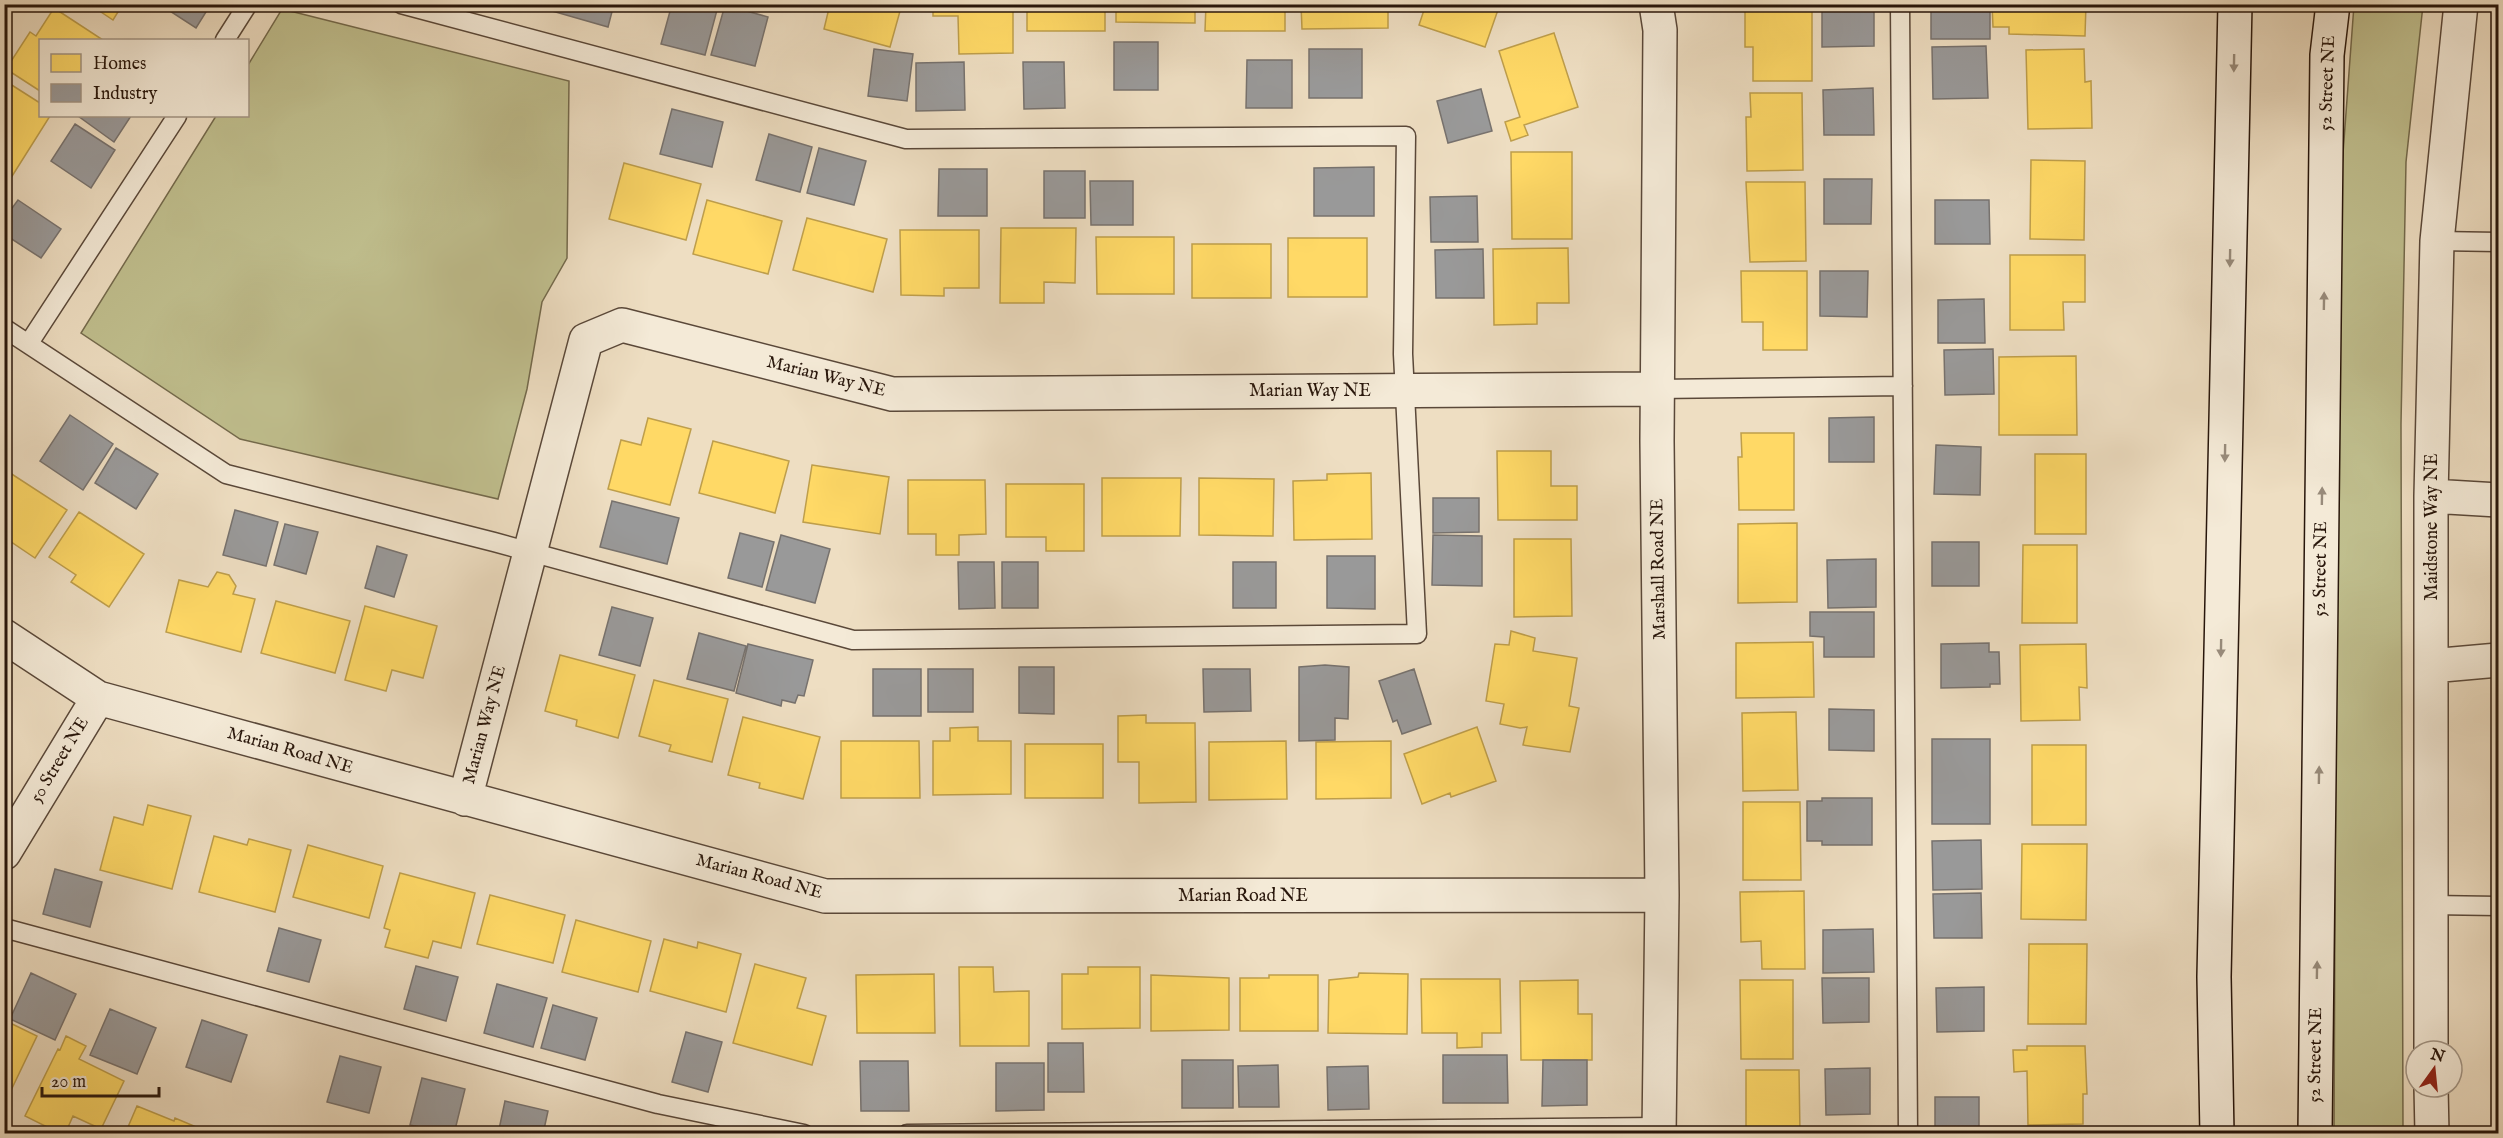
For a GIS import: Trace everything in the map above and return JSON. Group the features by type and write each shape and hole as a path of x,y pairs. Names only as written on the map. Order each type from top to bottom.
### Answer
{"street":[{"name":"Marshall Road NE","path":"1656,4 1659,30 1657,389 1662,895 1659,1130"},
{"path":"2217,1134 2214,977 2235,4"},
{"name":"52 Street NE","path":"2315,1134 2327,56 2333,4"},
{"name":"Maidstone Way NE","path":"2431,1039 2431,496 2437,241 2462,4"},
{"name":"Marian Way NE","path":"465,799 586,339 621,325 892,394 1657,389"},
{"path":"2431,496 2499,500"},
{"name":"Marian Road NE","path":"4,636 98,698 825,896 1662,895"},
{"path":"2431,666 2499,660"},
{"name":"50 Street NE","path":"4,853 98,698"},
{"path":"2431,1099 2432,1134"}],"lane":[{"path":"226,39 248,4"},
{"path":"4,328 226,474 531,552 853,640 1417,634 1403,354 1406,136 906,139 401,4"},
{"path":"1900,4 1908,1134"},
{"path":"29,344 176,117"},
{"path":"2437,241 2499,242"},
{"path":"1657,389 1903,386"},
{"path":"2431,904 2499,906"},
{"path":"4,928 658,1104 804,1134"},
{"path":"907,1134 1659,1130"}],"shaded area":[{"path":"2354,5 2423,5 2406,162 2401,424 2403,1133 2334,1134 2338,221"},
{"path":"282,9 569,81 567,258 542,302 527,389 498,499 240,439 81,333 215,117 249,117 249,63"}],"building: Homes":[{"path":"89,4 123,4 113,20"},
{"path":"830,4 902,4 890,47 824,29"},
{"path":"933,4 1013,4 1013,53 959,54 958,16 933,16"},
{"path":"1027,4 1105,4 1105,31 1027,31"},
{"path":"1116,4 1195,4 1195,23 1116,22"},
{"path":"1206,4 1285,4 1285,31 1205,31"},
{"path":"1301,4 1388,4 1388,28 1302,29"},
{"path":"1426,4 1500,4 1485,47 1419,25"},
{"path":"1745,4 1812,4 1812,81 1753,81 1753,47 1745,47"},
{"path":"1992,4 2086,4 2085,36 2009,34 2009,27 1993,27"},
{"path":"54,8 101,39 39,39 39,90 6,69 30,32 36,36"},
{"path":"1554,33 1578,107 1524,125 1528,135 1511,141 1505,122 1520,117 1499,51"},
{"path":"2084,49 2085,82 2091,81 2092,128 2028,129 2026,50"},
{"path":"7,82 39,102 39,117 49,117 9,181 4,179"},
{"path":"1750,93 1802,93 1803,170 1747,171 1746,117 1751,117"},
{"path":"1511,152 1572,152 1572,239 1512,239"},
{"path":"2031,160 2085,161 2084,240 2030,239"},
{"path":"624,163 701,184 686,240 609,219"},
{"path":"1746,182 1805,182 1806,261 1750,262"},
{"path":"707,200 782,221 768,274 693,254"},
{"path":"807,218 887,239 873,292 793,270"},
{"path":"1001,228 1076,228 1075,283 1044,282 1044,303 1000,303"},
{"path":"900,230 979,230 979,288 944,288 944,296 901,295"},
{"path":"1096,237 1174,237 1174,294 1097,294"},
{"path":"1288,238 1367,238 1367,297 1288,297"},
{"path":"1192,244 1271,244 1271,298 1192,298"},
{"path":"1568,248 1569,303 1537,303 1537,324 1494,325 1493,249"},
{"path":"2010,255 2085,255 2085,302 2063,302 2064,330 2010,330"},
{"path":"1741,271 1807,271 1807,350 1763,350 1763,322 1742,322"},
{"path":"2495,336 2498,336 2498,414 2493,414"},
{"path":"2076,356 2077,435 1999,435 1999,357"},
{"path":"648,418 691,429 670,505 608,489 621,440 641,445"},
{"path":"1741,433 1794,433 1794,510 1739,510 1738,457 1742,457"},
{"path":"713,441 789,461 775,513 699,493"},
{"path":"1497,451 1551,451 1551,486 1577,486 1577,520 1498,520"},
{"path":"2035,454 2086,454 2086,534 2035,534"},
{"path":"812,465 889,477 880,534 803,522"},
{"path":"4,469 67,510 35,558 4,537"},
{"path":"1371,473 1372,539 1294,540 1293,481 1327,480 1327,474"},
{"path":"1102,478 1181,478 1180,536 1102,536"},
{"path":"1199,478 1274,479 1273,536 1199,535"},
{"path":"908,480 985,480 986,534 959,535 959,555 936,555 936,534 908,534"},
{"path":"1006,484 1084,484 1084,551 1046,551 1046,537 1006,537"},
{"path":"79,512 144,554 109,607 71,582 76,575 49,557"},
{"path":"1797,523 1797,602 1738,603 1738,524"},
{"path":"1514,539 1571,539 1572,616 1514,617"},
{"path":"2023,545 2077,545 2077,623 2022,623"},
{"path":"217,572 229,575 236,586 233,594 255,599 241,652 166,632 179,580 208,587"},
{"path":"276,601 350,621 335,673 261,653"},
{"path":"365,606 437,626 423,678 392,670 386,691 345,680"},
{"path":"1511,631 1535,638 1533,651 1577,658 1569,706 1579,708 1570,752 1523,745 1527,727 1500,724 1504,704 1486,701 1495,644 1509,645"},
{"path":"1813,642 1814,697 1736,698 1736,643"},
{"path":"2086,644 2087,688 2079,687 2080,720 2021,721 2020,645"},
{"path":"560,655 635,675 618,738 576,726 577,720 545,711"},
{"path":"654,680 728,699 712,762 669,751 671,745 639,736"},
{"path":"1796,712 1798,790 1743,791 1742,713"},
{"path":"1146,715 1146,723 1195,723 1196,802 1139,803 1139,762 1118,762 1118,716"},
{"path":"743,717 820,737 803,799 759,788 760,783 728,775"},
{"path":"978,727 978,741 1011,741 1011,794 933,795 933,741 950,741 950,728"},
{"path":"1477,727 1496,781 1451,797 1450,793 1422,804 1404,754"},
{"path":"841,741 919,741 920,798 841,798"},
{"path":"1286,741 1287,799 1209,800 1209,742"},
{"path":"1391,741 1391,798 1316,799 1316,742"},
{"path":"1025,744 1103,744 1103,798 1025,798"},
{"path":"2032,745 2086,745 2086,825 2032,825"},
{"path":"1743,802 1800,802 1801,880 1743,880"},
{"path":"148,805 191,816 172,889 100,870 114,817 143,825"},
{"path":"214,836 247,845 249,839 291,850 275,912 199,892"},
{"path":"2022,844 2087,844 2086,920 2021,919"},
{"path":"308,845 383,866 369,918 293,897"},
{"path":"400,873 475,893 461,948 433,941 428,958 385,947 390,930 384,928"},
{"path":"1804,891 1805,969 1762,969 1761,941 1741,942 1740,892"},
{"path":"490,895 565,915 553,963 477,944"},
{"path":"576,920 651,941 638,992 562,972"},
{"path":"664,939 697,948 698,942 741,954 726,1012 650,991"},
{"path":"2029,944 2087,944 2086,1024 2028,1024"},
{"path":"755,964 806,978 797,1008 826,1016 812,1065 733,1043"},
{"path":"959,967 993,967 994,992 1029,991 1029,1046 960,1046"},
{"path":"1088,967 1140,967 1140,1028 1062,1029 1062,974 1088,974"},
{"path":"1359,973 1408,974 1407,1034 1328,1033 1329,980 1358,977"},
{"path":"934,974 935,1033 857,1033 856,975"},
{"path":"1151,975 1229,978 1229,1030 1151,1031"},
{"path":"1269,975 1318,975 1318,1031 1240,1031 1240,978 1269,978"},
{"path":"1421,979 1500,979 1501,1033 1482,1033 1482,1047 1457,1048 1457,1033 1422,1033"},
{"path":"1578,980 1578,1014 1592,1014 1592,1060 1521,1060 1520,981"},
{"path":"1740,980 1793,980 1793,1059 1741,1059"},
{"path":"4,1020 37,1036 4,1105"},
{"path":"66,1036 86,1046 79,1059 124,1081 101,1129 73,1116 65,1134 61,1134 25,1116"},
{"path":"2027,1046 2085,1046 2087,1094 2083,1094 2083,1124 2028,1125 2027,1071 2014,1072 2013,1050 2027,1050"},
{"path":"1746,1070 1799,1070 1800,1134 1746,1134"},
{"path":"137,1106 174,1121 175,1118 208,1132 125,1134"},
{"path":"229,1127 250,1134 227,1134"}],"building: Industry":[{"path":"159,4 211,4 196,28"},
{"path":"546,4 614,4 608,27 545,9"},
{"path":"672,4 697,4 717,10 705,55 661,44"},
{"path":"1822,4 1874,4 1874,46 1822,47"},
{"path":"1931,4 1980,4 1980,10 1990,11 1990,39 1931,39"},
{"path":"725,5 768,17 755,66 711,55"},
{"path":"1114,42 1158,42 1158,90 1114,90"},
{"path":"1986,46 1988,98 1933,99 1932,47"},
{"path":"874,49 913,54 907,101 868,96"},
{"path":"1309,49 1362,49 1362,98 1309,98"},
{"path":"1247,60 1292,60 1292,108 1246,108"},
{"path":"964,62 965,110 916,111 916,63"},
{"path":"1023,62 1064,62 1065,108 1024,109"},
{"path":"1873,88 1874,135 1824,135 1823,90"},
{"path":"1481,89 1492,131 1448,143 1437,101"},
{"path":"672,109 723,122 712,167 660,154"},
{"path":"79,117 130,117 114,142"},
{"path":"75,124 115,150 91,188 51,161"},
{"path":"769,134 812,147 800,192 756,180"},
{"path":"819,148 866,161 854,205 807,193"},
{"path":"1374,167 1374,216 1314,216 1314,168"},
{"path":"939,169 987,169 987,216 938,216"},
{"path":"1044,171 1085,171 1085,218 1044,218"},
{"path":"1824,179 1872,179 1871,224 1824,224"},
{"path":"1090,181 1133,181 1133,225 1091,225"},
{"path":"1477,196 1478,242 1431,242 1430,197"},
{"path":"18,200 61,229 41,258 4,234 4,219"},
{"path":"1935,200 1989,200 1990,244 1935,244"},
{"path":"1483,249 1484,298 1436,298 1435,250"},
{"path":"1820,271 1868,271 1867,317 1820,316"},
{"path":"2498,279 2498,327 2496,327"},
{"path":"1984,299 1985,343 1938,343 1938,300"},
{"path":"1993,349 1994,394 1945,395 1944,350"},
{"path":"70,415 113,444 83,490 40,461"},
{"path":"1874,417 1874,462 1829,462 1829,418"},
{"path":"1936,445 1981,447 1980,495 1934,494"},
{"path":"116,448 158,474 136,509 95,483"},
{"path":"1433,498 1479,498 1479,532 1433,533"},
{"path":"612,501 679,518 667,564 600,547"},
{"path":"235,510 278,522 266,566 223,555"},
{"path":"285,524 318,532 306,574 274,565"},
{"path":"740,533 774,542 762,587 728,578"},
{"path":"781,535 830,549 815,603 766,590"},
{"path":"1433,535 1482,536 1482,586 1432,585"},
{"path":"1932,542 1979,542 1979,586 1932,586"},
{"path":"377,546 407,555 394,597 365,588"},
{"path":"1327,556 1375,556 1375,609 1327,608"},
{"path":"1876,559 1876,607 1828,608 1827,560"},
{"path":"958,562 994,562 995,608 959,609"},
{"path":"1002,562 1038,562 1038,608 1002,608"},
{"path":"1233,562 1276,562 1276,608 1233,608"},
{"path":"612,607 653,618 640,666 599,655"},
{"path":"1810,612 1874,612 1874,657 1824,657 1824,637 1810,636"},
{"path":"699,633 746,646 734,691 687,679"},
{"path":"1989,643 1989,652 1999,652 2000,684 1990,684 1990,687 1941,688 1941,644"},
{"path":"748,644 813,660 804,696 798,695 795,703 782,700 781,706 736,693"},
{"path":"1325,665 1349,667 1348,719 1335,718 1335,740 1299,741 1299,667"},
{"path":"1019,667 1054,667 1054,714 1019,713"},
{"path":"873,669 921,669 921,716 873,716"},
{"path":"928,669 973,669 973,712 928,712"},
{"path":"1203,669 1250,669 1251,711 1204,712"},
{"path":"1414,669 1431,724 1402,734 1397,720 1393,722 1379,681"},
{"path":"1829,709 1874,710 1874,751 1829,750"},
{"path":"1932,739 1990,739 1990,824 1932,824"},
{"path":"1822,798 1872,798 1872,845 1822,845 1822,841 1807,841 1807,801 1822,801"},
{"path":"1981,840 1982,889 1933,890 1932,841"},
{"path":"55,869 102,882 90,927 43,914"},
{"path":"1981,893 1982,938 1934,938 1933,894"},
{"path":"279,928 321,940 309,982 267,971"},
{"path":"1873,929 1874,972 1823,973 1823,930"},
{"path":"416,966 458,977 446,1021 404,1009"},
{"path":"31,973 76,994 55,1040 10,1019"},
{"path":"1822,978 1869,978 1869,1022 1823,1023"},
{"path":"497,984 547,998 533,1047 484,1033"},
{"path":"1984,987 1984,1031 1937,1032 1936,988"},
{"path":"553,1005 597,1018 585,1060 541,1048"},
{"path":"110,1009 156,1028 137,1074 90,1055"},
{"path":"202,1020 247,1035 231,1082 186,1067"},
{"path":"686,1032 722,1042 708,1092 672,1082"},
{"path":"1048,1043 1083,1043 1084,1092 1048,1092"},
{"path":"1443,1055 1507,1055 1508,1103 1443,1103"},
{"path":"340,1056 381,1067 369,1113 327,1102"},
{"path":"1182,1060 1233,1060 1233,1108 1182,1108"},
{"path":"1543,1060 1587,1060 1587,1105 1542,1106"},
{"path":"860,1061 908,1061 909,1111 861,1111"},
{"path":"996,1063 1044,1063 1044,1110 996,1111"},
{"path":"1278,1065 1279,1107 1239,1107 1238,1066"},
{"path":"1368,1066 1369,1109 1328,1110 1327,1067"},
{"path":"1870,1068 1870,1114 1826,1115 1825,1069"},
{"path":"422,1078 465,1089 454,1134 410,1125"},
{"path":"1935,1097 1979,1097 1979,1131 1935,1132"},
{"path":"505,1101 548,1111 543,1134 498,1134"},
{"path":"590,1128 627,1134 589,1134"}]}
